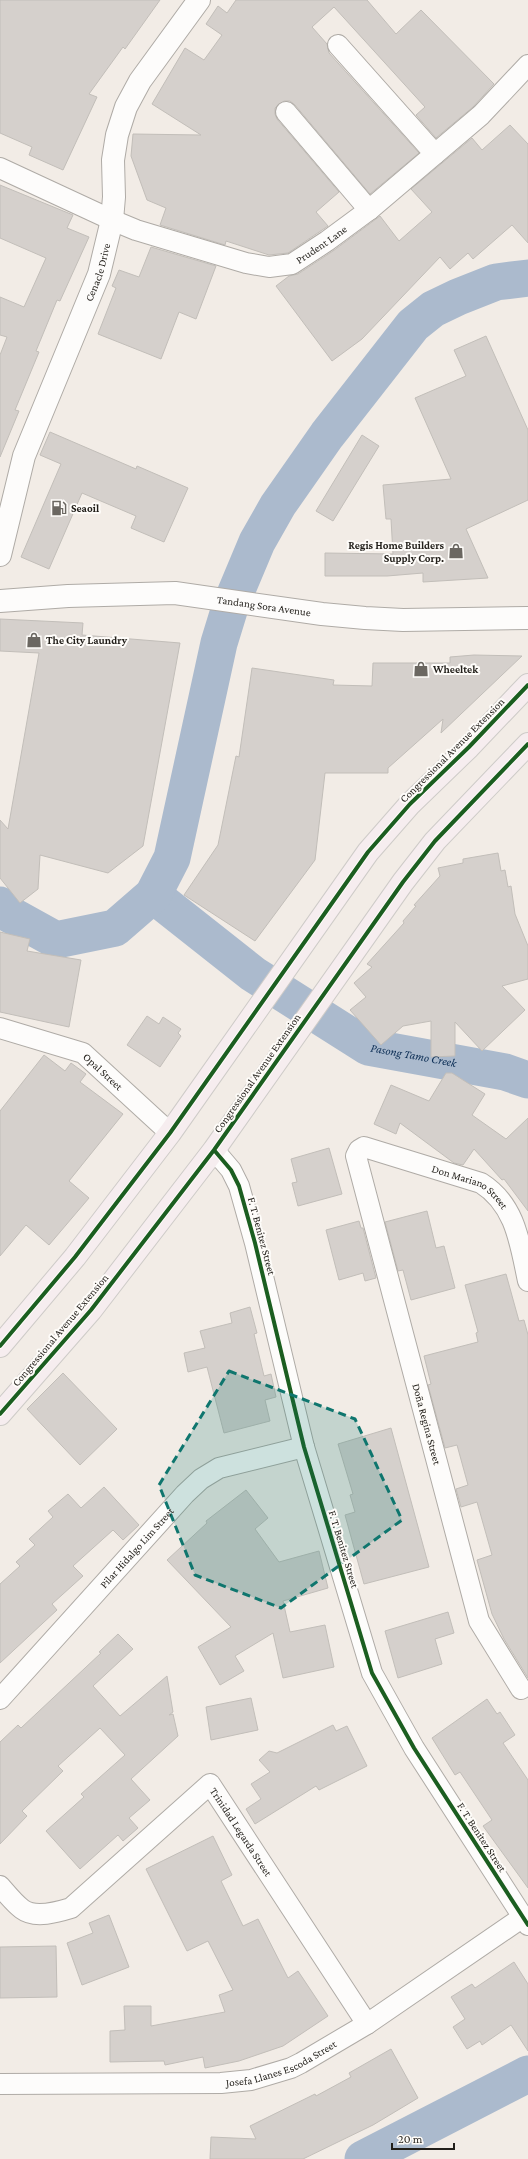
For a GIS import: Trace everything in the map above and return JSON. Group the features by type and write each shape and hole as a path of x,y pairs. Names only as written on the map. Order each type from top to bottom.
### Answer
{"main road":[{"name":"Congressional Avenue Extension","path":"0,1346 75,1257 170,1133 252,1014 368,852 410,804 469,747 528,685"},
{"name":"Congressional Avenue Extension","path":"0,1414 91,1310 214,1150 403,882 435,841 528,744"}],"street":[{"name":"Cenacle Drive","path":"0,555 24,456 99,274 112,220 114,197 113,160 117,135 126,107 140,81 199,0"},
{"path":"338,45 435,154"},
{"name":"Prudent Lane","path":"0,168 112,220 246,263 269,267 292,264 327,242 369,210 481,116 528,65"},
{"path":"286,112 369,210"},
{"name":"Tandang Sora Avenue","path":"0,601 68,596 186,594 322,614 403,620 528,618"},
{"name":"Opal Street","path":"0,1028 83,1053 170,1133"},
{"name":"Don Mariano Street","path":"359,1150 364,1147 372,1149 481,1183 494,1191 515,1222 528,1281"},
{"name":"F. T. Benitez Street","path":"214,1150 231,1170 239,1186 256,1243 304,1447 372,1673 414,1748 525,1920"},
{"name":"Doña Regina Street","path":"359,1150 356,1156 479,1621 521,1689"},
{"name":"Pilar Hidalgo Lim Street","path":"0,1699 185,1494 201,1479 220,1468 304,1447"},
{"name":"Trinidad Legarda Street","path":"0,1886 23,1911 35,1914 56,1913 71,1908 210,1784 367,2024"},
{"name":"Josefa Llanes Escoda Street","path":"0,2084 221,2084 251,2080 292,2068 367,2024 525,1920"}],"highlighted area":[{"path":"229,1371 355,1419 402,1520 281,1608 195,1575 159,1485"}],"building":[{"path":"0,0 160,0 125,49 123,47 89,94 97,97 63,170 29,155 32,147 0,133"},
{"path":"236,0 367,0 396,34 421,10 494,84 473,107 436,138 416,115 425,107 334,7 312,27 327,44 329,53 419,153 370,194 295,105 290,101 284,101 275,108 277,119 339,192 316,212 328,226 288,253 269,255 226,241 225,245 160,225 166,208 147,200 131,156 133,134 201,135 152,104 185,48 204,60 222,35 206,24 218,6 227,13"},
{"path":"510,125 528,144 528,243 512,225 473,259 468,253 450,269 440,257 362,339 332,361 276,286 289,276 298,274 333,251 380,216 399,241 432,212 411,189 472,138 482,150"},
{"path":"0,185 73,215 67,228 89,237 60,301 57,300 36,351 39,352 15,410 19,411 0,457 0,355 7,337 0,335 0,297 24,307 46,258 0,238"},
{"path":"151,247 216,266 196,319 179,312 161,359 98,334 116,288 112,286 119,270 139,277"},
{"path":"486,336 528,430 528,500 466,529 488,578 423,582 423,573 387,576 325,576 325,553 393,554 391,519 386,519 383,485 451,479 415,398 466,376 454,350"},
{"path":"50,432 136,469 137,466 188,488 164,542 131,528 136,516 82,493 49,569 21,557 61,464 40,455"},
{"path":"362,435 379,446 333,521 316,511"},
{"path":"0,619 83,623 82,635 180,643 143,846 108,873 40,855 38,889 20,903 0,878 0,820 8,829 39,653 0,651"},
{"path":"474,655 522,656 441,733 443,719 388,768 388,773 325,773 315,860 255,941 184,895 218,845 236,756 239,757 252,668 334,680 333,685 372,686 373,663 450,663 450,657"},
{"path":"498,853 501,871 505,870 508,887 511,886 515,914 528,946 528,979 502,986 525,1010 482,1051 455,1022 455,1056 431,1057 431,1021 403,1026 381,1045 350,1010 366,997 354,983 372,967 367,964 404,923 403,921 416,906 414,905 440,876 438,868 463,863 463,859"},
{"path":"0,932 30,939 27,951 81,960 69,1027 0,1012"},
{"path":"147,1016 159,1024 163,1017 181,1029 178,1033 181,1036 160,1067 127,1045"},
{"path":"44,1055 65,1071 71,1063 86,1074 80,1082 123,1114 69,1181 89,1198 49,1245 26,1225 0,1256 0,1111"},
{"path":"446,1073 452,1073 485,1094 472,1115 506,1139 528,1118 528,1211 504,1179 502,1180 474,1149 463,1165 454,1163 400,1123 396,1134 374,1124 391,1085 429,1101"},
{"path":"329,1148 342,1194 298,1206 292,1183 297,1182 291,1159"},
{"path":"427,1211 436,1248 444,1246 455,1288 411,1300 403,1270 398,1271 385,1222"},
{"path":"359,1221 361,1228 363,1228 376,1278 365,1281 363,1273 339,1280 326,1230"},
{"path":"506,1274 519,1321 524,1320 528,1335 528,1678 504,1639 492,1614 477,1560 492,1555 477,1502 461,1507 456,1489 468,1485 457,1445 445,1448 428,1385 431,1384 424,1356 478,1342 476,1333 478,1332 465,1285"},
{"path":"250,1307 257,1333 254,1334 264,1376 271,1374 276,1397 265,1400 270,1421 224,1433 207,1367 188,1372 184,1353 205,1348 200,1331 232,1323 230,1313"},
{"path":"63,1373 117,1429 80,1465 27,1409"},
{"path":"391,1428 429,1567 364,1584 345,1515 355,1512 350,1495 353,1494 338,1444"},
{"path":"104,1487 139,1525 123,1540 113,1530 73,1566 83,1576 52,1604 57,1610 0,1663 0,1584 20,1566 16,1562 35,1545 29,1539 53,1517 48,1511 68,1494 81,1508"},
{"path":"246,1490 268,1518 255,1529 279,1562 319,1551 328,1588 283,1601 290,1632 325,1625 334,1667 283,1678 273,1633 235,1656 244,1671 220,1685 198,1647 231,1627 167,1560 207,1523 206,1521"},
{"path":"448,1612 454,1633 435,1639 442,1664 398,1678 385,1631"},
{"path":"118,1634 133,1649 93,1686 120,1716 167,1676 173,1712 169,1715 173,1714 178,1736 131,1779 150,1800 129,1818 138,1828 123,1841 118,1835 80,1869 46,1831 84,1797 81,1794 125,1755 100,1728 58,1766 63,1771 22,1811 27,1816 0,1844 0,1742 18,1725 21,1728 101,1653 99,1652"},
{"path":"251,1698 258,1730 211,1740 206,1707"},
{"path":"487,1699 497,1714 500,1712 515,1735 503,1743 528,1780 528,1888 483,1826 492,1820 460,1772 455,1775 432,1738"},
{"path":"333,1725 336,1731 347,1726 367,1766 319,1790 316,1786 255,1824 246,1809 261,1799 251,1784 270,1772 259,1760 269,1751 277,1753"},
{"path":"213,1836 232,1875 221,1881 243,1926 258,1919 288,1978 298,1971 328,2016 283,2046 239,2061 205,2068 203,2057 165,2065 164,2061 110,2062 110,2031 125,2030 124,2006 151,2006 151,2026 225,2012 219,1995 233,1990 208,1941 187,1951 146,1869"},
{"path":"109,1915 129,1967 82,1985 67,1943 93,1933 89,1923"},
{"path":"56,1946 57,1997 0,1998 0,1947"},
{"path":"514,1962 528,1984 528,2051 511,2025 482,2045 480,2041 467,2049 453,2027 465,2019 451,1997 472,1984 475,1988"},
{"path":"391,2049 418,2098 373,2125 303,2159 210,2159 211,2137 256,2139 250,2126 315,2094 316,2096 351,2077 349,2073"}],"waterway":[{"path":"0,905 9,914 56,940 115,928 153,895 172,858 219,643 231,604 257,542 278,505 327,435 413,325 433,309 458,297 496,282 528,278"},
{"name":"Pasong Tamo Creek","path":"153,895 253,974 368,1047 505,1072 528,1080"},
{"path":"363,2159 528,2074"}],"cycle path":[{"path":"0,1346 75,1257 170,1133 368,852 410,804 469,747 528,685"},
{"path":"0,1414 91,1310 214,1150 403,882 435,841 528,744"},
{"path":"214,1150 231,1170 239,1186 255,1243 304,1447 372,1673 414,1748 528,1925"}],"place":[{"name":"Seaoil","path":"59,508"},
{"name":"Regis Home Builders Supply Corp.","path":"456,551"},
{"name":"The City Laundry","path":"34,640"},
{"name":"Wheeltek","path":"421,669"}]}
